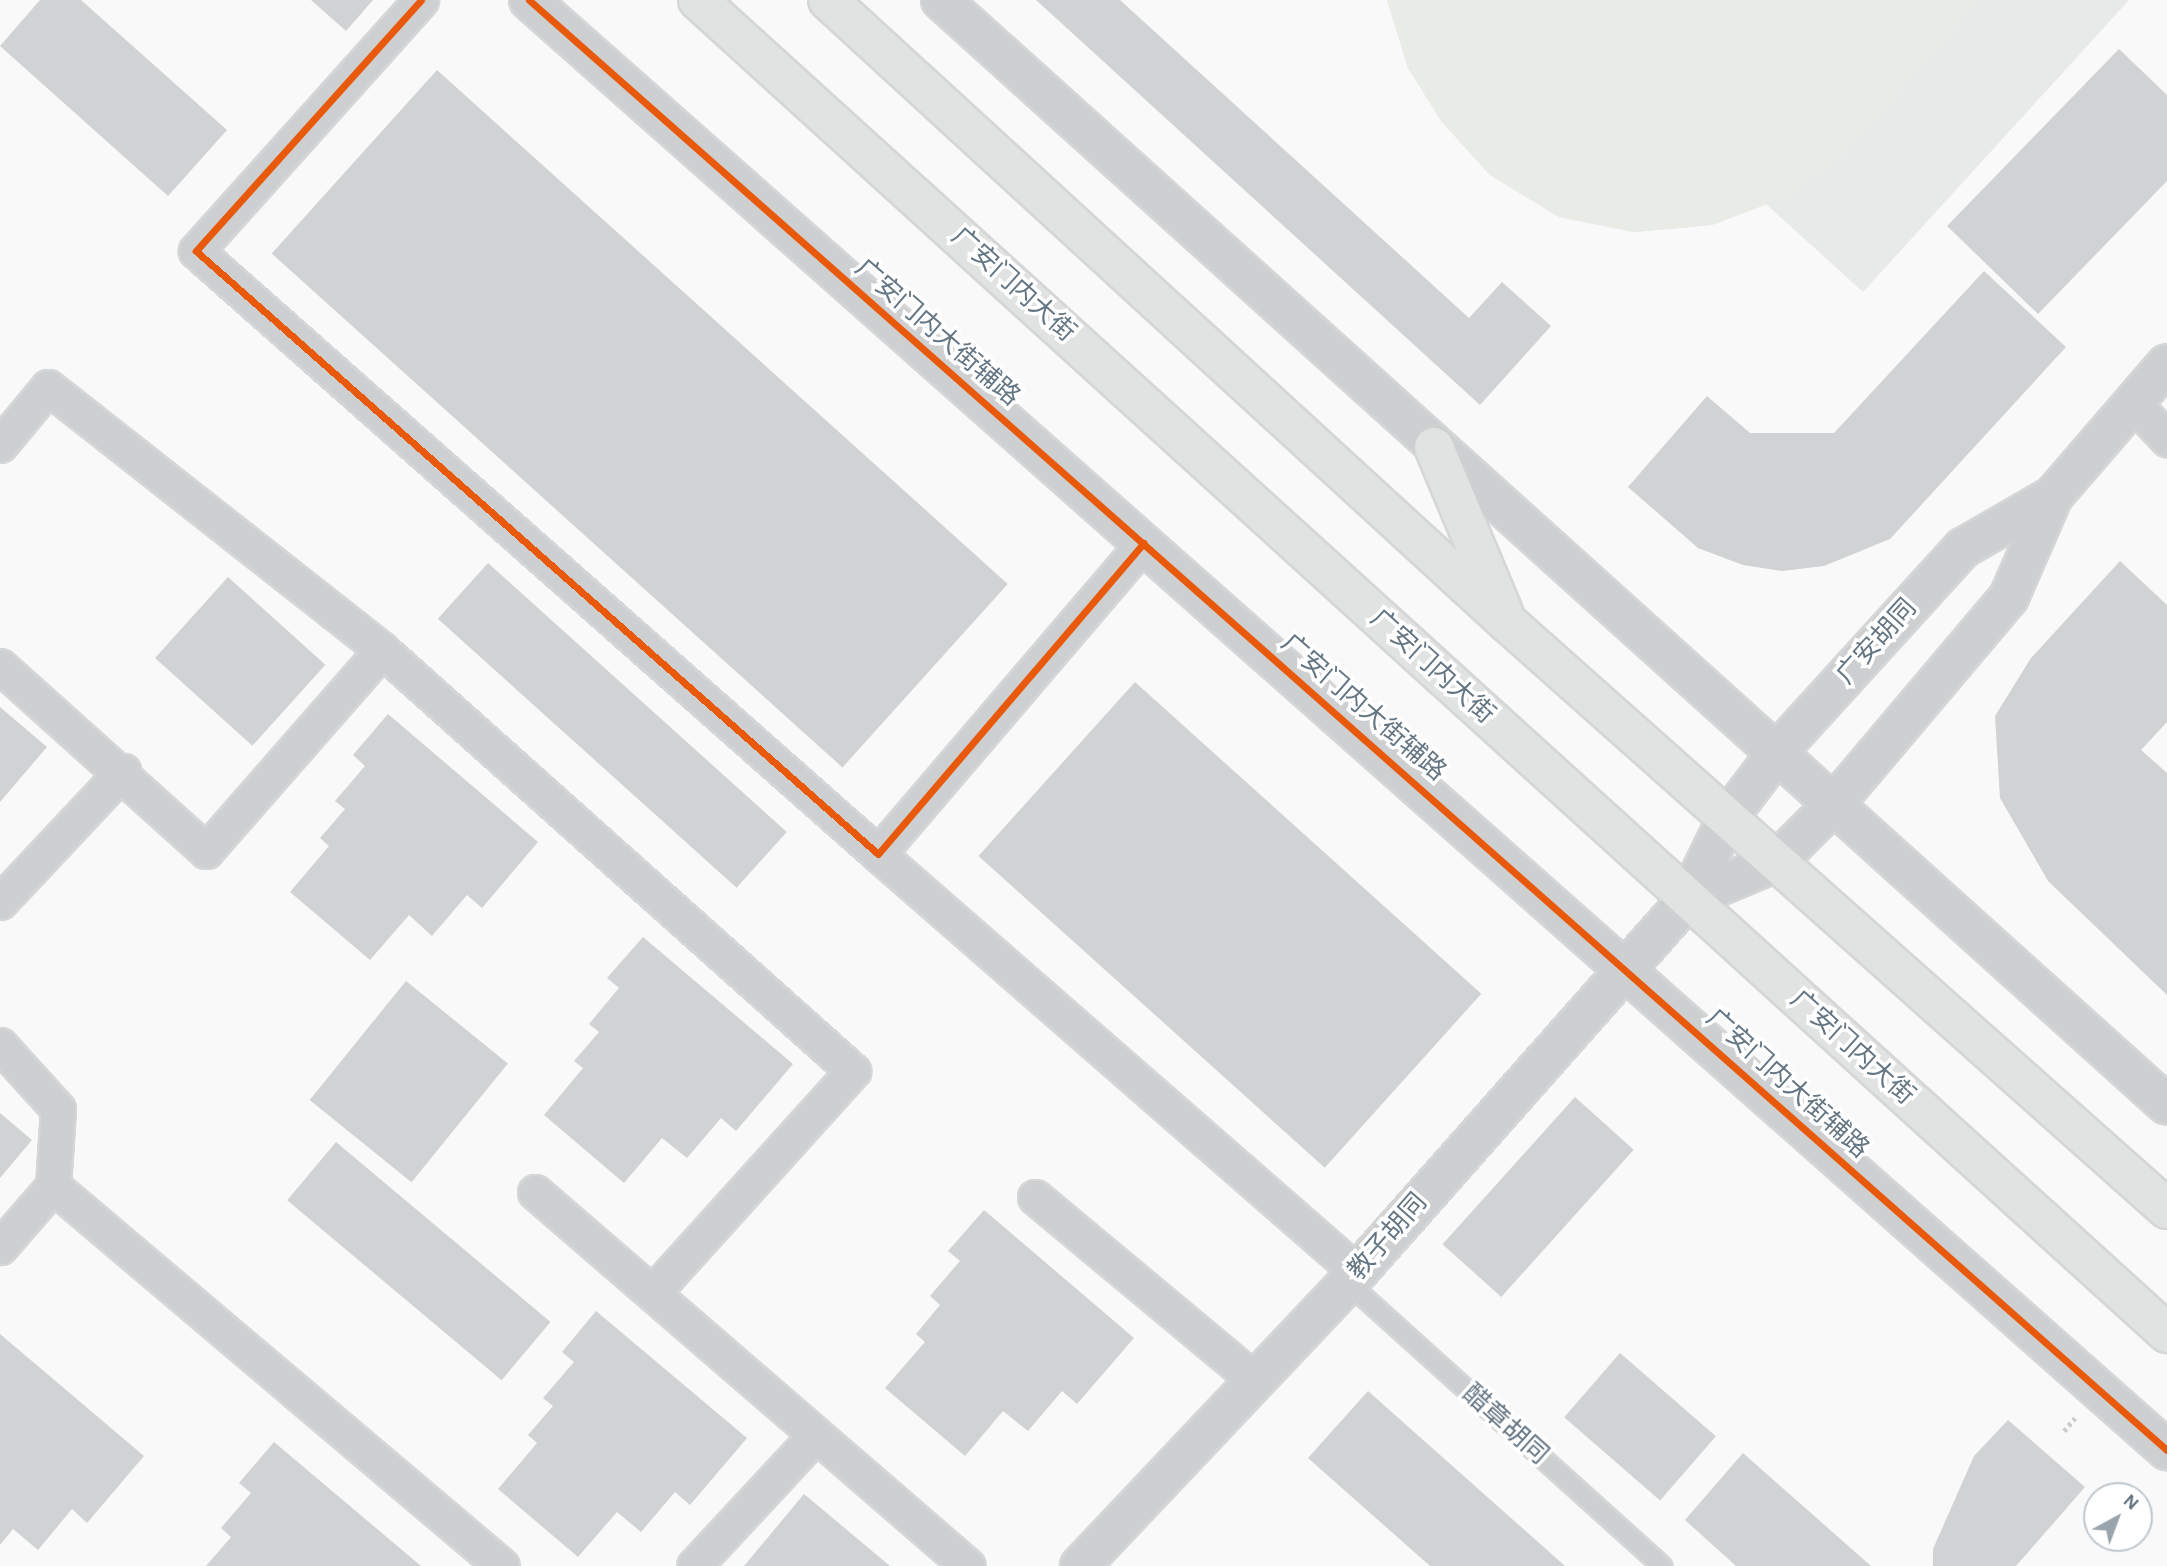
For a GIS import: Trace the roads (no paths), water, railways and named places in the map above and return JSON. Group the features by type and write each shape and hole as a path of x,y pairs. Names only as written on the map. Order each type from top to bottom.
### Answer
{"main road":[{"name":"广安门内大街","path":"698,0 2167,1332"},
{"path":"828,0 1508,623 2167,1209"},
{"path":"1434,447 1508,623"}],"street":[{"path":"421,0 196,251 878,854 1352,1278"},
{"name":"广安门内大街辅路","path":"528,0 1626,968 2167,1450"},
{"path":"941,0 1434,447 1779,750 2167,1105"},
{"name":"广安胡同","path":"1776,862 1835,803 2009,597 2053,496 2167,364"},
{"path":"0,444 48,387 382,650 853,1071 654,1292"},
{"path":"2133,403 2167,439"},
{"name":"广安胡同","path":"1688,899 1727,819 1779,750 1963,548 2053,496"},
{"path":"878,854 1144,543"},
{"path":"0,666 123,771 206,851 382,650"},
{"path":"0,902 123,771"},
{"path":"1688,899 1776,862"},
{"name":"教子胡同","path":"1080,1566 1352,1278 1688,899"},
{"path":"0,1045 58,1109 53,1186 0,1247"},
{"path":"53,1186 502,1566"},
{"path":"535,1192 654,1292 815,1436 968,1566"},
{"path":"1035,1197 1256,1381"},
{"path":"694,1566 815,1436"}],"lane":[{"name":"醋章胡同","path":"1352,1278 1662,1566"}]}
